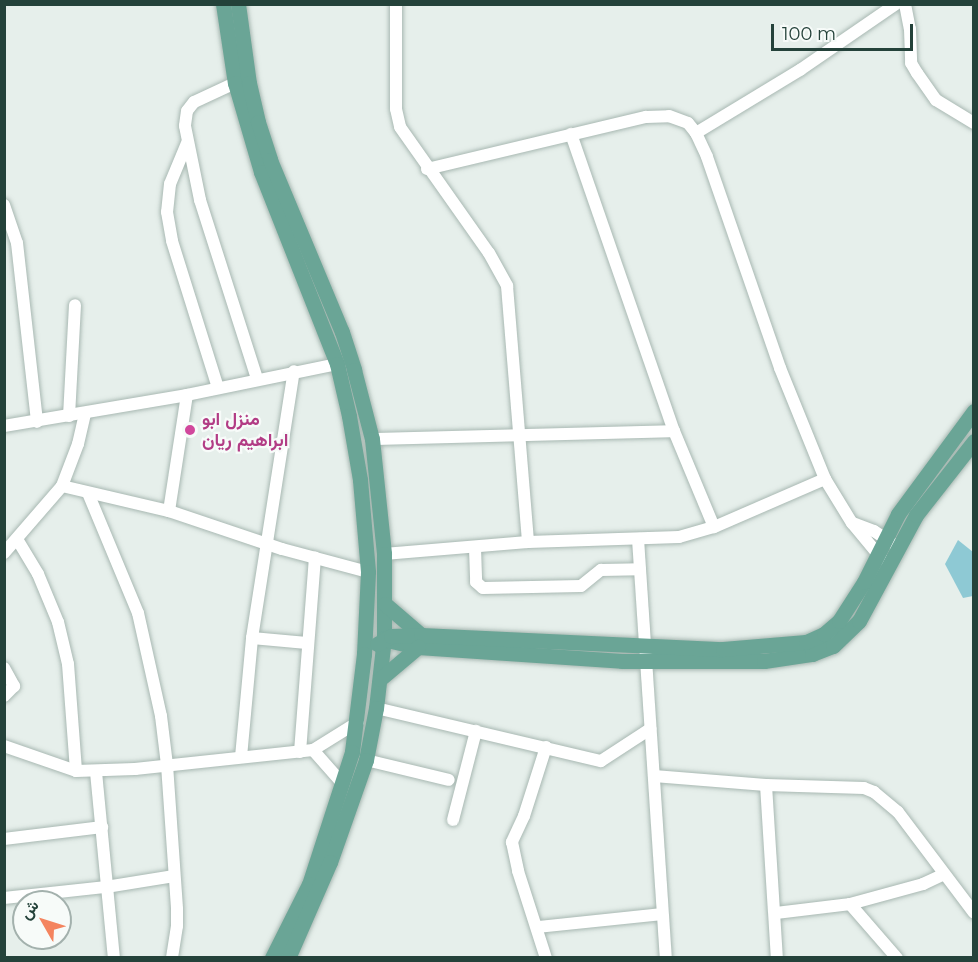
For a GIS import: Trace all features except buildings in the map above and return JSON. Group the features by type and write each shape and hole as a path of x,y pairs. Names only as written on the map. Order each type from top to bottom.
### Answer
{"main road":[{"path":"223,4 235,83 261,172 337,364 360,480 368,572 367,619 358,722 344,784 309,884 272,957"},
{"path":"238,4 249,83 258,122 270,159 342,332 372,439 384,554 384,638 376,708 366,760 330,862 288,957"},
{"path":"364,654 384,638 396,635 420,641 774,661 812,654 833,646 855,626 891,564 892,543 906,500 974,411"},
{"path":"647,655 795,644 817,638 839,621 877,555 892,543 974,441"},
{"path":"385,604 420,641"},
{"path":"367,619 384,638"},
{"path":"380,679 420,641"}],"street":[{"path":"396,4 397,119 427,169 489,253 507,286 528,542"},
{"path":"696,133 800,70 896,4"},
{"path":"905,4 910,29 911,63 916,74 936,100 974,123"},
{"path":"235,83 205,96 190,106 186,116 187,143 200,200 257,379"},
{"path":"427,169 571,134 660,116 680,119 696,133 780,368 825,479 852,523 877,555 891,564"},
{"path":"571,134 593,205 674,431 714,527"},
{"path":"187,143 170,184 166,212 172,241 218,388"},
{"path":"4,205 17,243 37,422"},
{"path":"69,417 75,305"},
{"path":"4,426 69,417 337,364"},
{"path":"241,757 252,638 294,371"},
{"path":"169,511 187,395"},
{"path":"4,554 62,486 78,444 85,414"},
{"path":"372,439 422,440 520,434 674,431"},
{"path":"384,554 528,542 679,537 714,527 825,479"},
{"path":"62,486 169,511 268,545 368,572"},
{"path":"88,493 131,591 161,716 167,765 177,926 172,957"},
{"path":"852,523 892,543"},
{"path":"17,539 38,574 61,633 68,664 76,771"},
{"path":"638,539 647,655 661,914 666,957"},
{"path":"475,548 476,582 483,588 581,586 601,570 640,569"},
{"path":"300,752 315,558"},
{"path":"252,638 307,643"},
{"path":"4,668 14,686 4,696"},
{"path":"376,708 601,761 650,729"},
{"path":"4,746 76,771 96,771 313,750 358,722"},
{"path":"453,820 476,731"},
{"path":"546,747 524,816 512,842 518,871 546,957"},
{"path":"313,750 344,784"},
{"path":"366,760 450,780"},
{"path":"96,771 114,957"},
{"path":"654,776 766,785 833,786 874,792 898,812 942,874 974,913"},
{"path":"766,785 776,913 777,957"},
{"path":"4,839 102,827"},
{"path":"776,913 850,903 922,884 942,874"},
{"path":"4,898 106,887 174,876"},
{"path":"850,903 897,957"},
{"path":"538,927 661,914"}],"water":[{"path":"958,540 973,552 973,596 963,598 945,564"}],"place":[{"name":"منزل ابو ابراهيم ريان","path":"190,430"}]}
